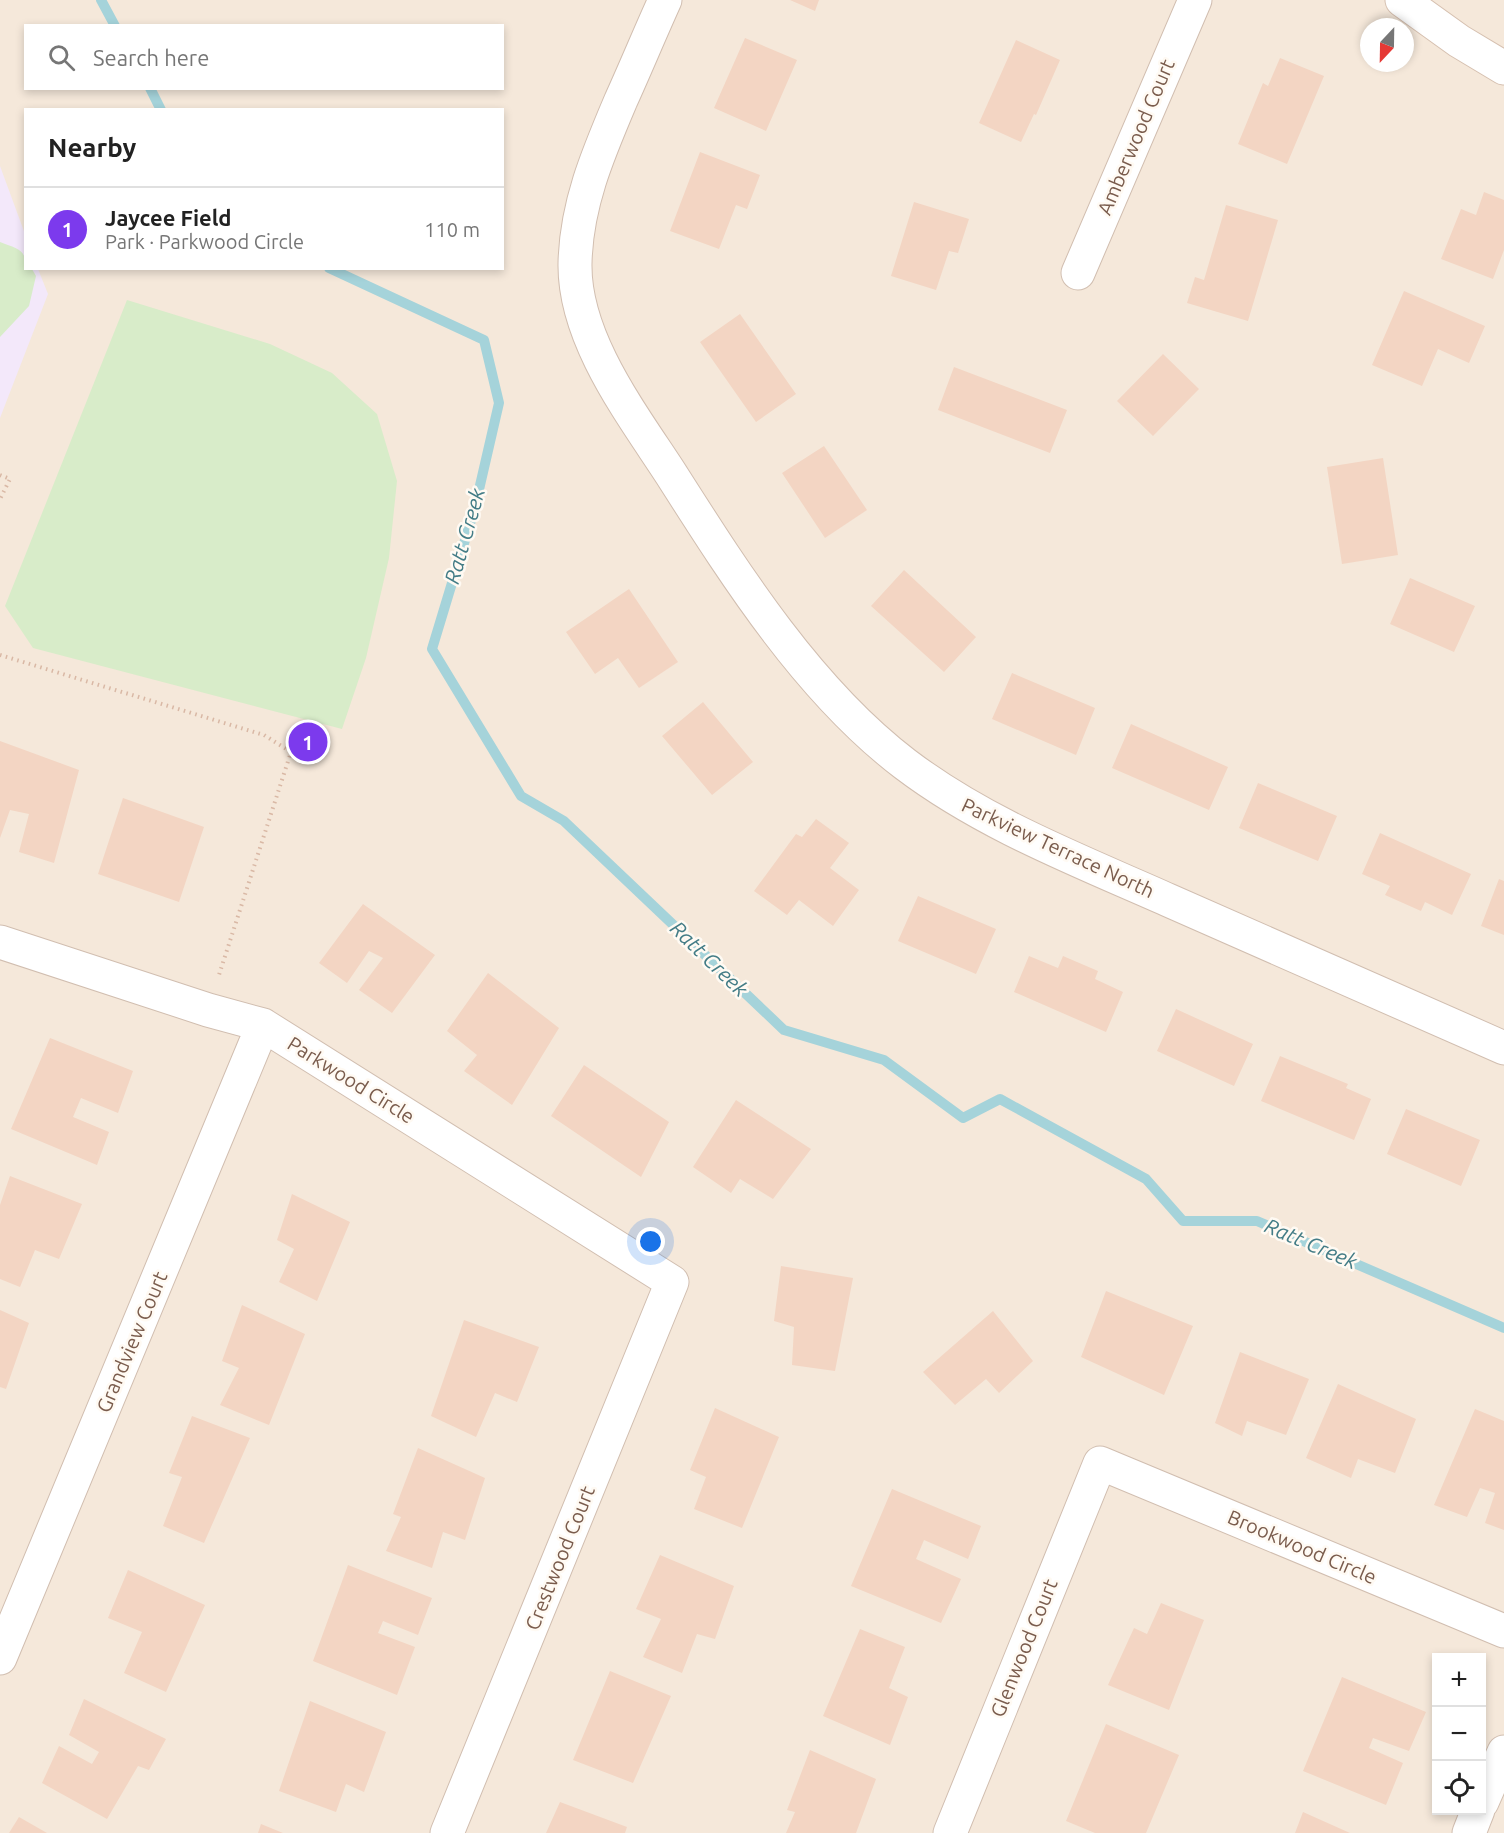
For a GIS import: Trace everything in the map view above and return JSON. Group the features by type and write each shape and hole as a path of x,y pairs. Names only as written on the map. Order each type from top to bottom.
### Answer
{"street":[{"name":"Parkview Terrace North","path":"665,0 594,164 579,213 575,267 581,310 607,375 703,525 760,607 807,668 855,720 903,763 962,804 1071,857 1504,1048"},
{"name":"Amberwood Court","path":"1078,273 1195,0"},
{"path":"1402,0 1459,41 1504,68"},
{"name":"Parkwood Circle","path":"0,942 208,1010 263,1025 672,1282"},
{"name":"Grandview Court","path":"0,1658 263,1025"},
{"name":"Crestwood Court","path":"447,1833 672,1282"},
{"name":"Brookwood Circle","path":"1100,1463 1504,1631"},
{"name":"Glenwood Court","path":"950,1833 1100,1463"},
{"path":"1486,1793 1504,1752"},
{"path":"1469,1833 1476,1815"}],"path":[{"path":"0,475 10,479 0,499"},
{"path":"0,655 264,735 291,752 208,1010"}],"shaded area":[{"path":"0,0 1504,0 1504,1833 0,1833"},
{"path":"0,166 24,231 24,270 38,270 48,294 0,418"}],"green space":[{"path":"0,242 19,250 24,256 24,270 33,270 36,276 29,306 0,337"},
{"path":"127,300 270,344 332,373 377,414 397,481 389,558 366,658 342,729 33,648 5,606"}],"building":[{"path":"790,0 819,0 815,11"},
{"path":"745,38 797,60 766,131 714,108"},
{"path":"1016,40 1060,60 1036,115 1034,114 1021,142 979,123"},
{"path":"1280,58 1324,76 1287,164 1238,144 1263,83 1268,86"},
{"path":"700,152 760,175 747,209 736,205 719,249 670,231"},
{"path":"1484,192 1504,200 1504,250 1493,279 1441,259 1461,209 1476,215"},
{"path":"914,202 969,219 958,253 949,251 936,290 891,276"},
{"path":"1226,205 1278,220 1248,321 1187,303 1195,277 1204,280"},
{"path":"1404,291 1485,326 1469,363 1438,349 1422,386 1372,365"},
{"path":"740,314 796,394 756,422 700,342"},
{"path":"1163,354 1199,389 1153,436 1117,401"},
{"path":"954,367 1067,410 1050,453 938,410"},
{"path":"824,446 867,510 825,538 782,473"},
{"path":"1383,458 1398,555 1342,564 1327,467"},
{"path":"904,570 976,637 944,672 871,606"},
{"path":"1410,578 1475,606 1454,652 1390,624"},
{"path":"629,589 678,662 639,688 618,658 595,674 566,632"},
{"path":"1012,673 1095,708 1076,755 992,719"},
{"path":"703,702 753,762 712,795 662,736"},
{"path":"1131,724 1228,767 1209,810 1112,768"},
{"path":"0,741 79,770 54,863 19,852 29,814 10,810 0,838"},
{"path":"1258,783 1337,816 1318,861 1239,828"},
{"path":"123,798 204,827 179,902 98,874"},
{"path":"816,819 849,843 830,868 859,890 833,926 799,900 787,915 754,891 796,834 802,837"},
{"path":"1380,833 1471,874 1452,915 1425,902 1421,911 1385,895 1390,886 1362,874"},
{"path":"1499,879 1504,881 1504,935 1481,926"},
{"path":"918,896 996,929 976,974 898,941"},
{"path":"363,904 435,955 392,1013 359,990 383,958 369,951 347,983 319,963"},
{"path":"1029,956 1058,968 1063,956 1098,971 1095,979 1123,992 1106,1032 1014,992"},
{"path":"488,973 559,1028 512,1105 464,1071 477,1055 447,1031"},
{"path":"1176,1009 1253,1044 1234,1086 1157,1051"},
{"path":"50,1038 133,1071 118,1113 81,1098 73,1117 109,1132 97,1165 11,1129"},
{"path":"1280,1056 1348,1084 1346,1088 1371,1099 1354,1140 1261,1101"},
{"path":"584,1065 669,1122 641,1177 551,1116"},
{"path":"736,1100 811,1149 773,1199 740,1179 731,1193 693,1167"},
{"path":"1406,1109 1480,1140 1461,1186 1387,1154"},
{"path":"10,1176 82,1204 59,1259 35,1250 20,1287 0,1279 0,1205"},
{"path":"292,1194 350,1222 317,1301 279,1282 294,1249 277,1240"},
{"path":"781,1266 853,1278 835,1371 792,1365 794,1327 774,1321"},
{"path":"1106,1291 1193,1326 1164,1395 1081,1357"},
{"path":"242,1305 305,1334 269,1425 220,1405 239,1368 222,1361"},
{"path":"0,1310 29,1323 6,1389 0,1387"},
{"path":"993,1311 1033,1361 999,1393 986,1379 955,1405 923,1372"},
{"path":"464,1320 539,1347 517,1402 495,1393 476,1437 431,1416"},
{"path":"1240,1352 1309,1379 1286,1435 1247,1421 1242,1436 1215,1423"},
{"path":"1338,1384 1416,1419 1395,1473 1358,1459 1351,1478 1306,1458"},
{"path":"715,1408 779,1437 742,1528 694,1509 706,1477 690,1470"},
{"path":"1475,1409 1504,1421 1504,1530 1485,1523 1495,1493 1480,1488 1467,1517 1434,1505"},
{"path":"192,1416 250,1438 204,1543 163,1526 182,1477 169,1473"},
{"path":"418,1448 485,1478 465,1540 443,1532 432,1568 386,1551 401,1517 393,1514"},
{"path":"892,1489 981,1526 968,1559 924,1540 916,1559 961,1579 941,1623 851,1586"},
{"path":"660,1555 734,1586 715,1639 697,1634 682,1673 643,1657 661,1619 636,1609"},
{"path":"348,1565 432,1598 418,1635 383,1621 378,1633 415,1647 397,1695 313,1661"},
{"path":"128,1570 205,1605 166,1692 124,1673 142,1632 108,1618"},
{"path":"1161,1603 1204,1620 1169,1710 1108,1685 1134,1628 1147,1634"},
{"path":"860,1629 905,1647 889,1688 908,1697 890,1745 823,1716"},
{"path":"610,1671 671,1696 633,1783 573,1760"},
{"path":"1342,1677 1426,1712 1409,1751 1373,1738 1369,1748 1403,1763 1386,1805 1303,1771"},
{"path":"84,1699 166,1739 149,1770 138,1766 107,1819 42,1783 59,1746 92,1764 99,1752 69,1735"},
{"path":"310,1701 386,1732 364,1792 346,1784 336,1812 279,1791"},
{"path":"1106,1724 1179,1755 1146,1833 1095,1833 1066,1821"},
{"path":"810,1750 876,1779 856,1833 786,1833 795,1812 787,1810"},
{"path":"560,1802 627,1827 625,1833 546,1833"},
{"path":"1303,1812 1350,1833 1295,1833"},
{"path":"19,1817 47,1833 9,1833"},
{"path":"261,1824 283,1833 258,1833"}],"waterway":[{"name":"Ratt Creek","path":"101,0 114,24"},
{"name":"Ratt Creek","path":"151,90 160,108"},
{"name":"Ratt Creek","path":"333,270 484,340 499,403 475,507 432,649 521,796 564,821 784,1030 884,1060 963,1118 1000,1099 1146,1179 1183,1221 1257,1221 1504,1328"}],"place":[{"name":"Jaycee Field","path":"308,742"}]}
